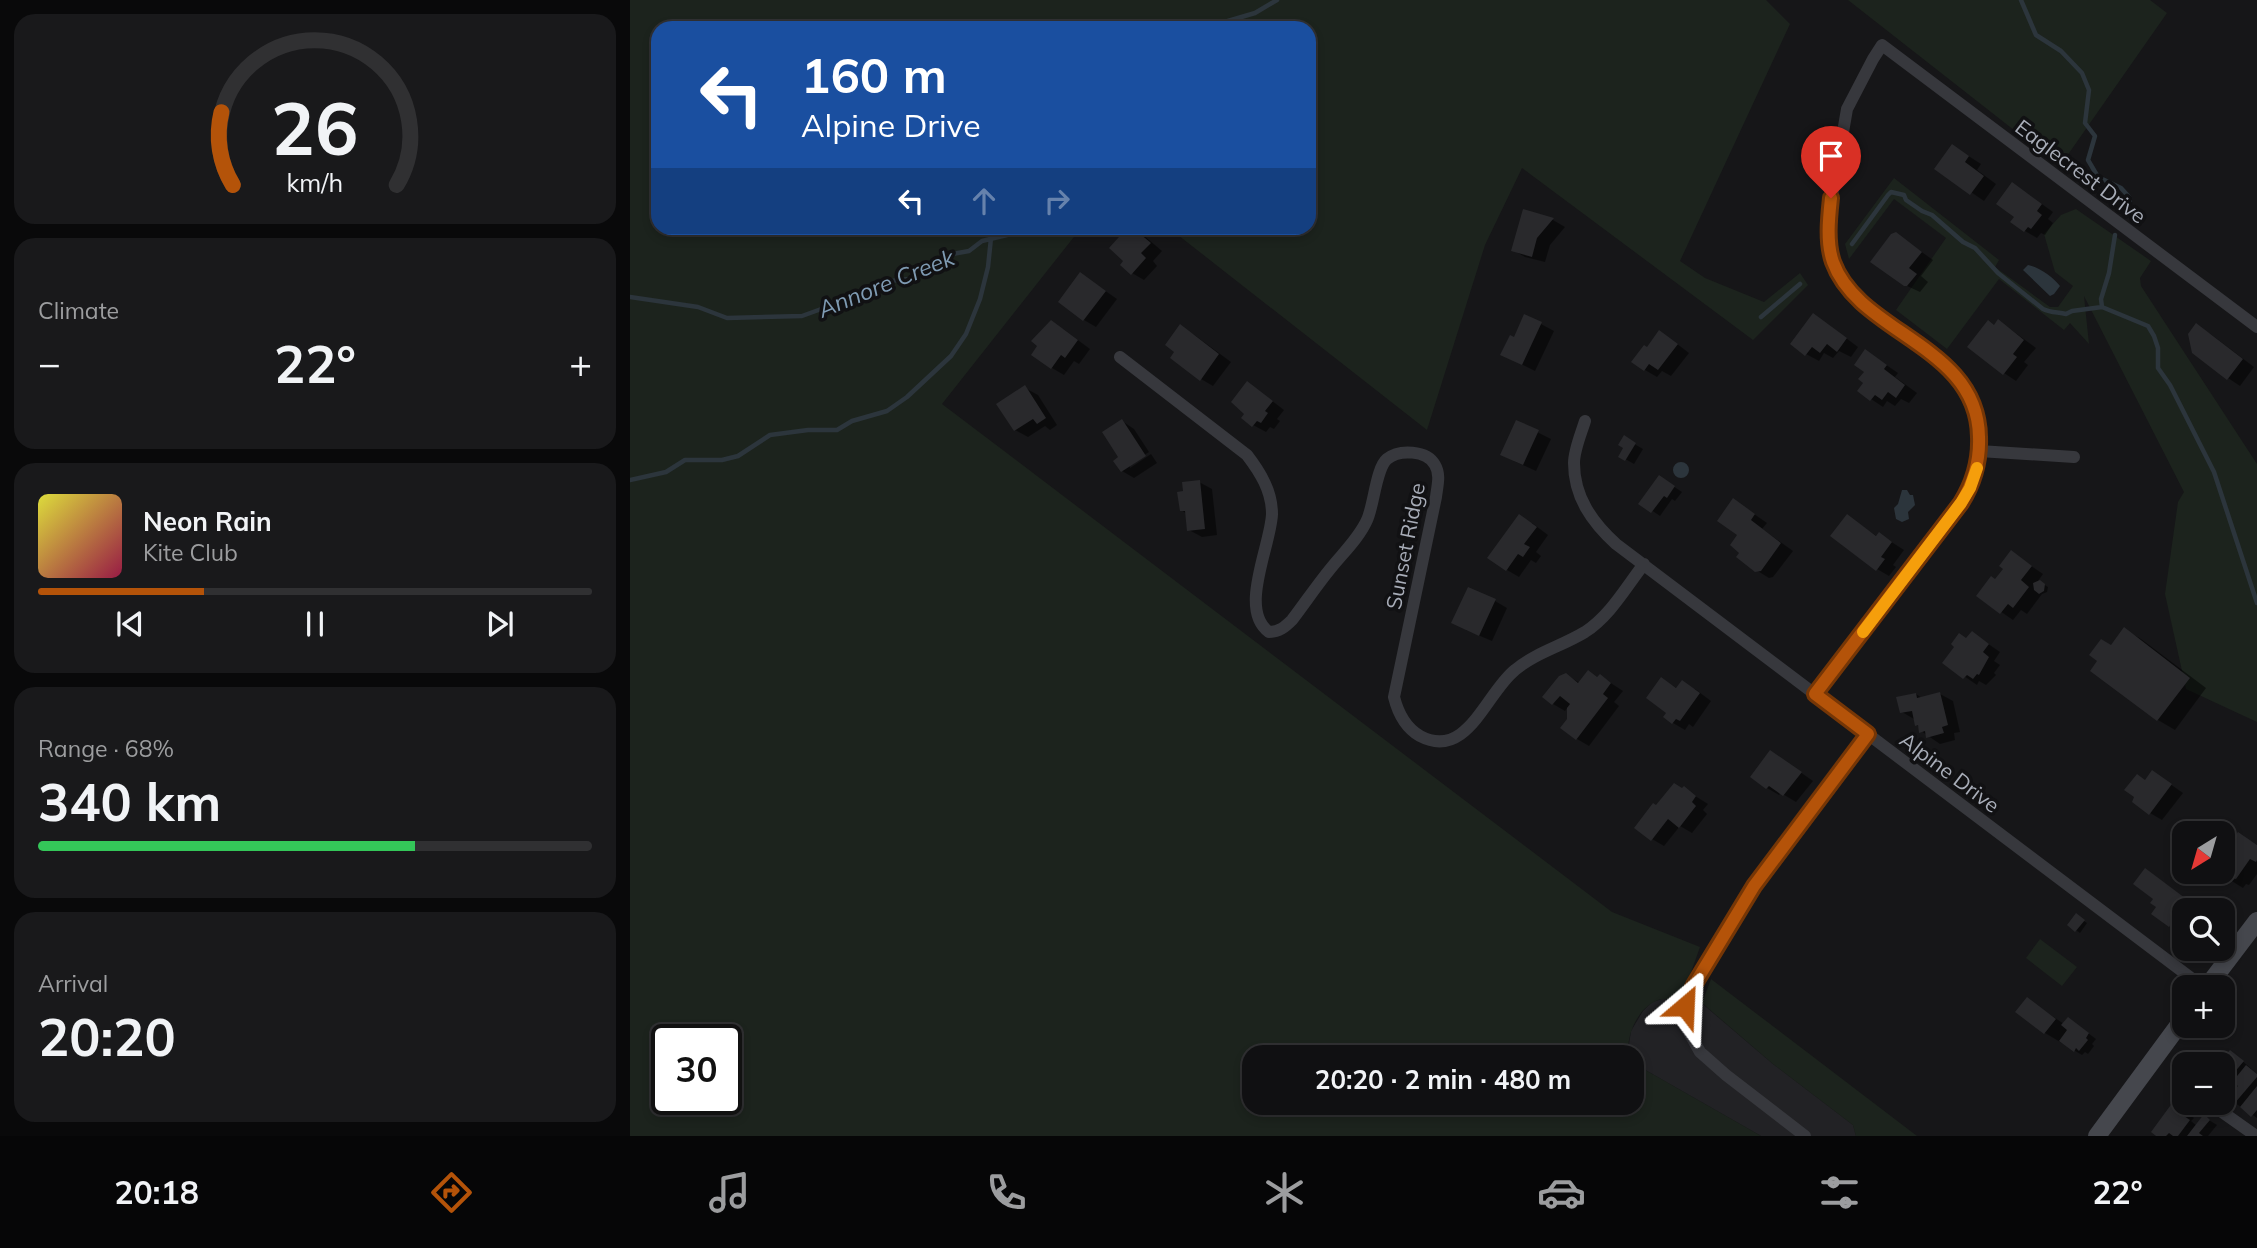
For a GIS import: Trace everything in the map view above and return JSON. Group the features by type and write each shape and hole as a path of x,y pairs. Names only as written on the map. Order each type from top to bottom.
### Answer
{"street":[{"name":"Eaglecrest Drive","path":"1979,451 1977,416 1967,391 1958,378 1864,304 1841,278 1832,260 1829,213 1847,109 1882,46 2257,327"},
{"name":"Sunset Ridge","path":"1120,358 1247,455 1258,470 1270,496 1272,512 1256,592 1257,615 1269,632 1276,632 1292,620 1357,537 1371,512 1379,473 1387,459 1403,453 1414,453 1424,456 1436,466 1436,497 1394,698 1405,723 1427,739 1446,741 1465,732 1506,678 1532,658 1582,634 1594,625 1644,564"},
{"name":"Alpine Drive","path":"1585,421 1574,462 1577,488 1583,505 1602,531 2189,975"},
{"path":"1815,694 1970,488 1976,473 1979,451 2074,457"},
{"path":"1805,1136 1700,1052 1685,1025 1685,1006 1694,985 1754,886 1868,734"},
{"path":"2214,975 2257,921"},
{"path":"2096,1136 2172,1034"},
{"path":"2226,1115 2256,1136"}],"shaded area":[{"path":"630,0 1766,0 1790,24 1680,261 1705,278 1764,302 1800,273 1808,285 1753,340 1522,168 1485,245 1427,430 1178,235 1316,235 1316,21 651,21 651,235 1075,235 942,404 1612,912 1700,947 1685,989 1676,1000 1662,999 1648,1006 1633,1026 1629,1045 1242,1045 1242,1115 1644,1115 1644,1069 1761,1136 630,1136"},
{"path":"1848,0 2150,0 2167,13 2060,166"},
{"path":"1894,178 1999,260 1995,267 2050,307 2058,307 2073,286 2055,272 2044,234 2061,215 2076,209 2151,261 2140,278 2141,286 2257,464 2257,722 2186,689 2165,594 2178,502 2184,492 2084,296 2089,344 2070,323 2064,330 1999,279 1947,349 1896,310 1946,238 1894,199 1849,259 1845,244"},
{"path":"2028,265 2041,270 2060,286 2054,294 2050,296 2023,270"},
{"path":"1681,462 1687,464 1687,476 1681,478 1675,476 1673,470 1675,464"},
{"path":"1902,490 1913,495 1915,505 1908,512 1909,519 1902,522 1896,519 1894,508"},
{"path":"2040,939 2077,967 2062,986 2026,958"},
{"path":"1711,979 1917,1136 1856,1136 1853,1125 1773,1064 1702,1003"},
{"path":"1685,989 1773,1064 1853,1125 1856,1136 1761,1136 1644,1069 1644,1045 1629,1045 1631,1031 1652,1002 1676,1000"}],"building":[{"path":"1952,144 1969,156 1965,162 1984,176 1970,195 1934,169"},
{"path":"2012,182 2042,204 2037,211 2042,215 2031,229 2028,227 2024,232 2010,222 2014,217 1996,204"},
{"path":"1523,209 1554,218 1537,238 1532,257 1511,251"},
{"path":"1896,232 1922,252 1909,268 1917,274 1907,286 1870,262 1891,234"},
{"path":"1121,235 1141,235 1151,243 1141,253 1146,258 1131,275 1120,265 1123,261 1109,248"},
{"path":"1080,272 1106,291 1083,321 1058,302"},
{"path":"1813,313 1847,338 1837,352 1827,344 1820,353 1812,347 1805,356 1790,344"},
{"path":"1524,314 1542,322 1522,365 1500,355 1510,335 1514,337"},
{"path":"1998,319 2024,340 2013,354 2017,357 2003,375 1967,347 1988,320 1994,325"},
{"path":"1051,320 1078,340 1065,358 1061,355 1051,369 1031,355 1037,346 1031,341"},
{"path":"2196,323 2243,359 2227,380 2192,353 2188,334"},
{"path":"1180,324 1219,354 1200,381 1170,358 1174,352 1165,345"},
{"path":"1659,330 1678,344 1658,370 1649,364 1644,371 1631,362 1644,345 1647,347"},
{"path":"1865,349 1887,365 1884,369 1905,385 1896,398 1888,392 1882,400 1875,395 1870,401 1857,391 1863,383 1858,379 1864,372 1854,365"},
{"path":"1247,381 1273,401 1265,411 1268,413 1261,423 1257,421 1252,427 1241,418 1244,414 1231,402"},
{"path":"1025,385 1046,418 1037,424 1033,419 1014,431 996,404"},
{"path":"1122,419 1146,456 1121,472 1113,461 1118,457 1102,432"},
{"path":"1516,420 1539,430 1523,465 1500,455"},
{"path":"1624,435 1636,443 1625,461 1618,457 1623,448 1618,445"},
{"path":"1659,475 1675,486 1651,513 1638,504"},
{"path":"1200,480 1205,529 1187,531 1185,511 1180,511 1177,492 1183,491 1182,482"},
{"path":"1733,498 1755,514 1751,520 1781,543 1761,571 1755,572 1736,557 1739,553 1730,545 1737,535 1717,521"},
{"path":"1519,514 1537,527 1524,544 1530,547 1523,557 1518,554 1506,571 1487,558"},
{"path":"1847,514 1876,536 1879,532 1892,542 1881,557 1885,559 1876,571 1830,536"},
{"path":"2011,550 2032,566 2021,580 2029,587 2013,608 2008,604 2000,614 1976,596 1991,576 1995,579 2003,569 1999,566"},
{"path":"2040,580 2045,584 2044,591 2039,594 2034,590 2033,583"},
{"path":"1468,587 1496,599 1479,636 1451,623"},
{"path":"2124,627 2190,678 2157,721 2090,671 2097,661 2089,655 2101,639 2111,645"},
{"path":"1972,631 1989,644 1983,652 1989,657 1979,675 1973,679 1967,675 1963,679 1942,663 1954,647 1951,644 1959,633 1966,638"},
{"path":"1588,670 1597,677 1600,674 1611,683 1603,694 1608,698 1576,740 1560,728 1567,719 1567,708 1570,704 1560,696 1552,705 1542,697 1559,676 1566,673 1578,683"},
{"path":"1661,677 1676,688 1682,680 1700,693 1680,721 1676,719 1672,724 1663,717 1666,713 1646,698"},
{"path":"1940,692 1948,725 1942,727 1944,733 1926,738 1925,731 1919,733 1918,725 1915,726 1912,711 1900,713 1896,697 1916,693 1917,698"},
{"path":"1770,750 1802,772 1783,796 1769,786 1766,789 1750,777"},
{"path":"2152,770 2172,784 2149,815 2132,802 2134,797 2124,790 2137,774 2145,780"},
{"path":"1674,783 1682,788 1684,786 1696,796 1692,802 1696,806 1679,828 1668,819 1651,841 1634,828 1653,803 1656,805"},
{"path":"2238,832 2257,845 2256,862 2250,859 2236,879 2235,879 2235,836"},
{"path":"2145,868 2185,898 2172,898 2172,923 2169,927 2151,914 2156,907 2150,903 2153,899 2133,884"},
{"path":"2076,913 2085,920 2075,932 2067,925"},
{"path":"2027,997 2056,1019 2044,1034 2015,1012"},
{"path":"2068,1017 2089,1033 2086,1038 2088,1040 2079,1051 2076,1048 2074,1052 2059,1041 2067,1030 2061,1025"},
{"path":"2235,1054 2244,1061 2235,1072"},
{"path":"2246,1065 2257,1074 2235,1103 2235,1089 2238,1086 2235,1079"},
{"path":"2257,1086 2257,1110 2251,1117 2240,1107"},
{"path":"2172,1103 2172,1115 2185,1115 2190,1120 2178,1136 2169,1133 2166,1136 2156,1136 2151,1132"},
{"path":"2203,1115 2210,1120 2199,1133 2203,1136 2187,1136"}],"waterway":[{"name":"Annore Creek","path":"1228,21 1255,13 1277,0"},
{"name":"Annore Creek","path":"2021,0 2036,35 2061,51 2082,73 2089,90 2085,123 2095,136 2088,160 2098,177 2121,188 2130,198 2128,214"},
{"path":"1852,244 1891,192 1904,195 1906,200 1932,215 1963,242 1975,248 1998,273 2043,309 2066,314 2102,307"},
{"name":"Annore Creek","path":"630,297 698,307 727,318 802,316 890,281 909,279 929,269 947,255 969,251 982,241 1007,235"},
{"name":"Annore Creek","path":"2115,235 2109,273 2101,299 2102,307 2148,326 2154,336 2158,348 2158,368 2170,385 2214,472 2257,603"},
{"path":"630,480 666,472 685,460 722,460 738,456 770,435 808,430 837,430 852,421 887,411 907,397 951,356 966,334 980,299 988,267 991,238"},
{"path":"1761,317 1800,284"}],"slow traffic":[{"path":"1863,632 1961,503 1977,468"}],"route":[{"path":"1685,1006 1694,985 1754,886 1868,734 1815,694 1961,503 1976,473 1979,433 1977,416 1967,391 1946,366 1864,304 1841,278 1832,260 1829,229 1831,198"}]}
